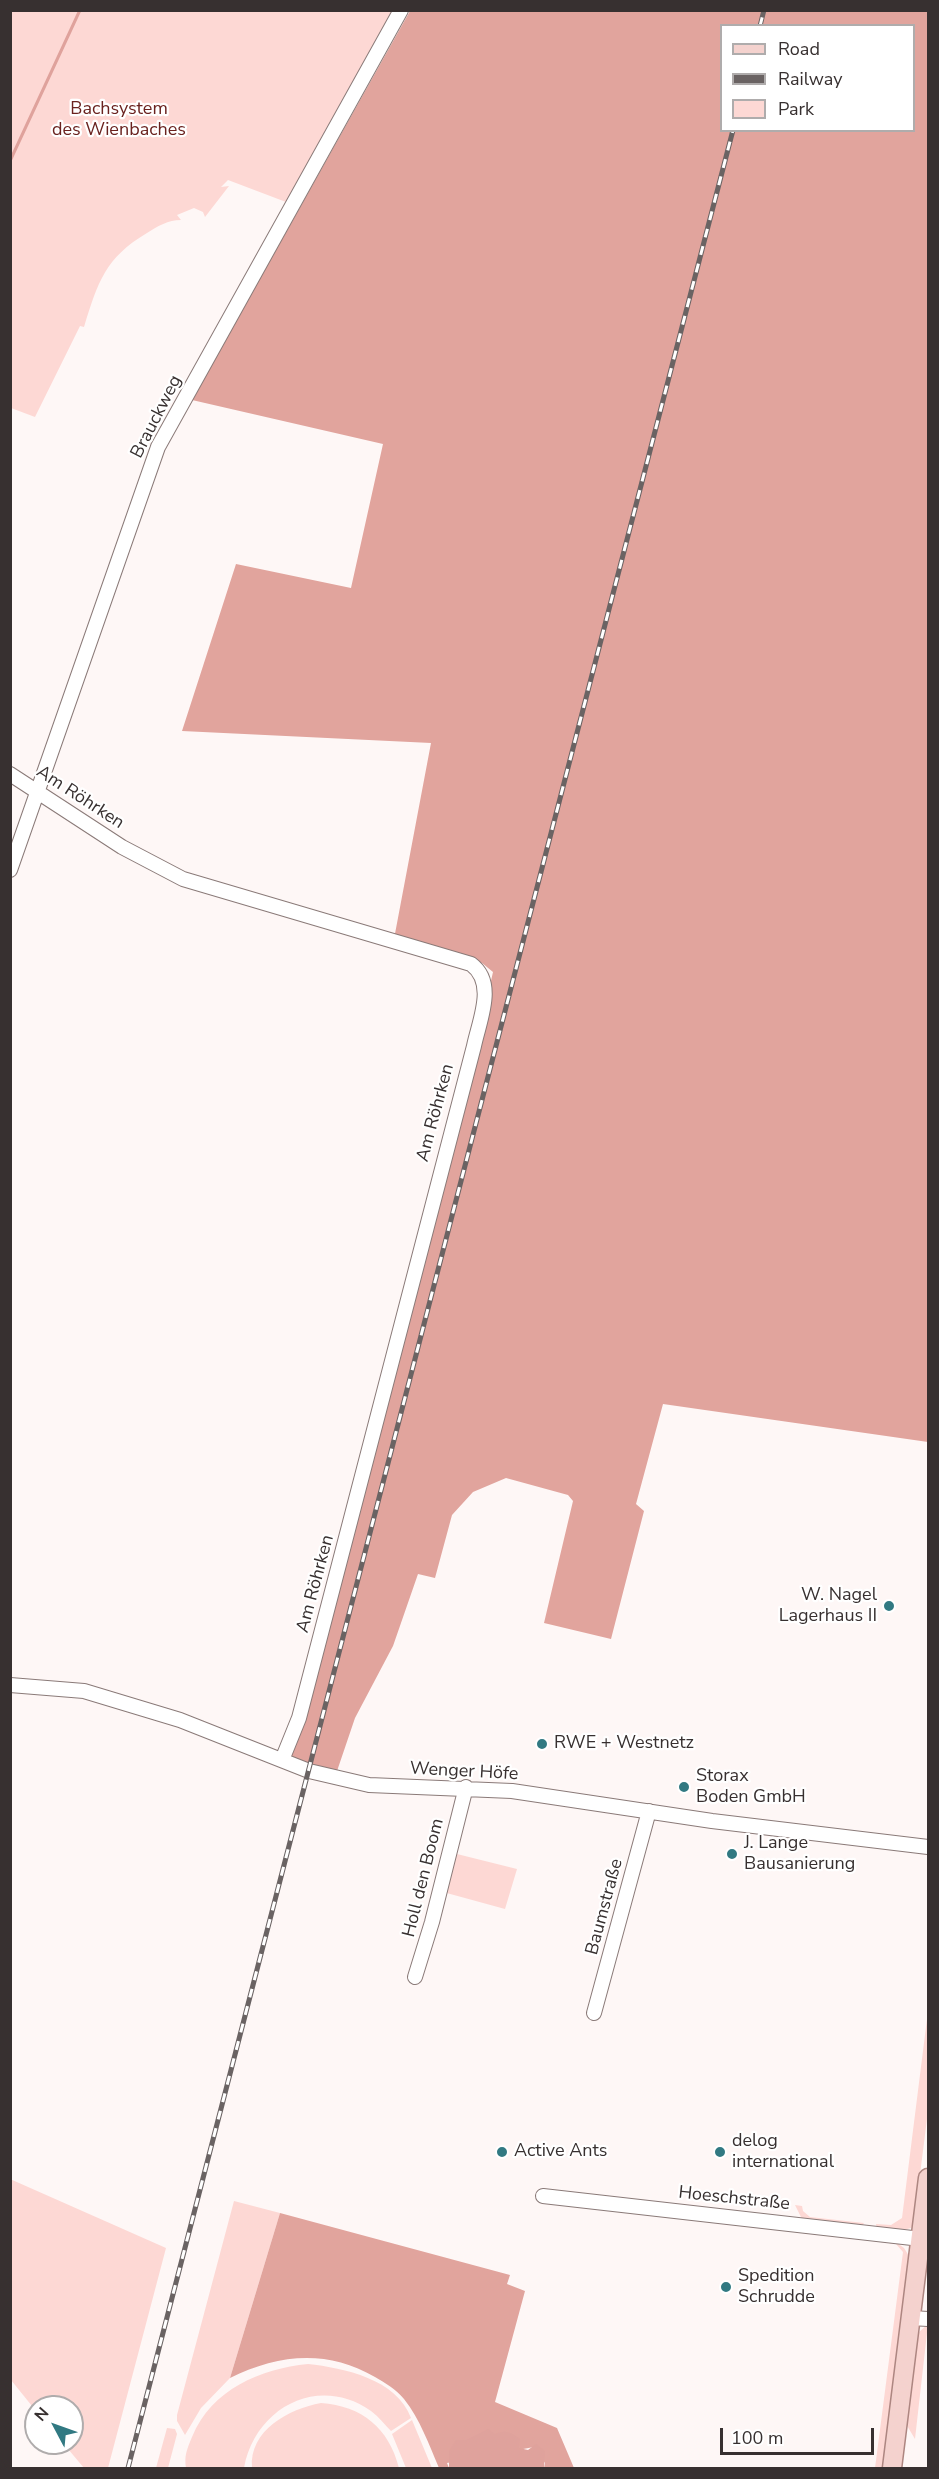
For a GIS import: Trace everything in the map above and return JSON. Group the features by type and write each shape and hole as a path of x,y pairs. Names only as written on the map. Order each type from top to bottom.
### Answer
{"main road":[{"path":"892,2469 920,2319 921,2239 928,2178"}],"street":[{"name":"Brauckweg","path":"10,870 158,447 401,10"},
{"name":"Am Röhrken","path":"10,774 37,794 139,857 183,879 471,964 484,982 486,994 474,1046 437,1179 353,1513 299,1718 282,1760"},
{"name":"Wenger Höfe","path":"10,1685 84,1691 180,1720 321,1774 369,1785 466,1787 512,1791 928,1847"},
{"name":"Holl den Boom","path":"416,1977 466,1787"},
{"name":"Baumstraße","path":"594,2013 650,1811"},
{"name":"Hoeschstraße","path":"543,2196 921,2239"}],"green space":[{"name":"Bachsystem des Wienbaches","path":"10,11 396,11 286,202 228,180 221,187 229,186 205,217 203,212 194,208 177,215 181,220 167,222 151,230 133,242 112,262 99,284 84,327 80,326 35,417 11,408"},
{"path":"453,1853 517,1869 505,1909 443,1892"},
{"path":"928,1924 928,2111 914,2222 911,2228 900,2231 877,2229 876,2224 891,2225 902,2218 927,2019"},
{"path":"10,2179 166,2248 108,2468 84,2468 73,2455 84,2455 84,2395 24,2396 11,2380"},
{"path":"234,2201 280,2213 230,2378 201,2408 185,2435 177,2421 177,2415"},
{"path":"795,2205 802,2206 803,2211 810,2217 864,2223 861,2227 802,2219"},
{"path":"811,2233 896,2242 909,2256 883,2468 875,2468 903,2252 896,2244"},
{"path":"928,2324 915,2439 906,2424 918,2333"},
{"path":"308,2364 353,2373 382,2385 404,2405 411,2418 391,2431 371,2411 351,2400 330,2396 310,2397 292,2403 275,2414 261,2429 250,2447 244,2468 186,2468 187,2449 192,2437 201,2420 225,2394 255,2377"},
{"path":"321,2403 349,2409 372,2422 388,2441 399,2468 252,2468 257,2443 264,2432 284,2416"},
{"path":"412,2420 432,2468 406,2468 392,2434"},
{"path":"167,2428 175,2429 177,2434 168,2468 156,2468"}],"shaded area":[{"path":"410,11 928,11 928,1442 663,1404 636,1504 644,1511 611,1639 544,1623 573,1501 568,1495 506,1478 473,1492 452,1515 435,1578 418,1574 393,1646 355,1718 336,1774 289,1758 476,1047 493,972 482,963 394,939 431,743 182,731 236,564 351,588 383,444 192,400"},
{"path":"280,2213 510,2275 507,2284 525,2291 495,2402 557,2428 574,2468 544,2468 545,2463 534,2447 447,2463 449,2468 439,2468 419,2424 401,2395 375,2377 339,2362 302,2358 284,2360 248,2370 230,2378"},
{"path":"488,2429 495,2434 508,2432 514,2435 520,2439 519,2448 528,2450 536,2444 545,2451 544,2468 449,2468 449,2451 456,2440 466,2440"}],"waterway":[{"path":"10,161 80,10"}],"railway":[{"path":"760,24 764,10"},
{"path":"128,2468 732,132"}],"place":[{"name":"W. Nagel Lagerhaus II","path":"889,1606"},
{"name":"RWE + Westnetz","path":"542,1744"},
{"name":"Storax Boden GmbH","path":"684,1787"},
{"name":"J. Lange Bausanierung","path":"732,1854"},
{"name":"Active Ants","path":"502,2152"},
{"name":"delog international","path":"720,2152"},
{"name":"Spedition Schrudde","path":"726,2287"}]}
